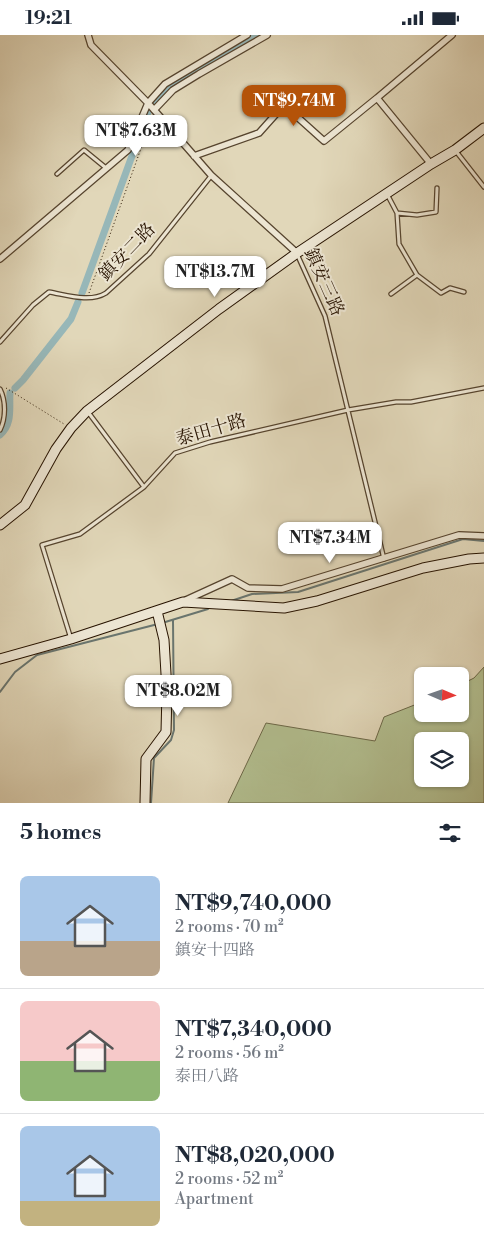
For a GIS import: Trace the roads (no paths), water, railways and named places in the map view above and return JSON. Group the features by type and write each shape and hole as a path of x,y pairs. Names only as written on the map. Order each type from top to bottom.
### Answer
{"street":[{"name":"鎮安三路","path":"88,35 91,45 148,103 211,175 297,253"},
{"path":"0,259 128,150 148,103 165,84 246,35"},
{"path":"154,110 173,91 192,78 267,35"},
{"path":"194,156 259,133 284,105 324,141 452,35"},
{"path":"377,98 431,164"},
{"path":"0,525 25,505 56,449 71,428 87,411 220,309 297,253 431,164 456,150 484,128"},
{"path":"0,659 71,639 157,611 183,602 232,579 248,588 282,589 459,535 484,536"},
{"path":"183,602 284,608 317,601 423,568 484,558"},
{"path":"145,803 146,759 166,732 167,691 164,640 157,611"}],"lane":[{"path":"57,174 84,150 106,169"},
{"path":"456,150 484,187"},
{"name":"鎮安二路","path":"0,342 33,305 50,292 87,298 98,298 106,293 149,254 211,175"},
{"path":"397,213 418,215 436,212 437,189"},
{"path":"386,194 397,213 399,244 416,275 441,293 450,288 464,292"},
{"name":"鎮安三路","path":"297,253 325,316 384,559"},
{"path":"391,294 416,275"},
{"path":"0,389 3,394 5,412 0,430"},
{"name":"泰田十路","path":"71,639 42,545 80,533 144,487 175,453 210,442 348,410 396,402 411,402 484,389"},
{"path":"87,411 144,487"}],"waterway":[{"path":"152,106 163,92 178,81 256,35"},
{"path":"82,293 148,112"},
{"path":"15,388 71,319 78,302"},
{"path":"0,435 9,421 10,393"},
{"path":"231,601 252,594 298,592 463,539 484,541"},
{"path":"162,623 208,609"},
{"path":"151,803 154,758 171,740 174,730 173,620"},
{"path":"0,692 15,672 37,655 158,624"}]}
